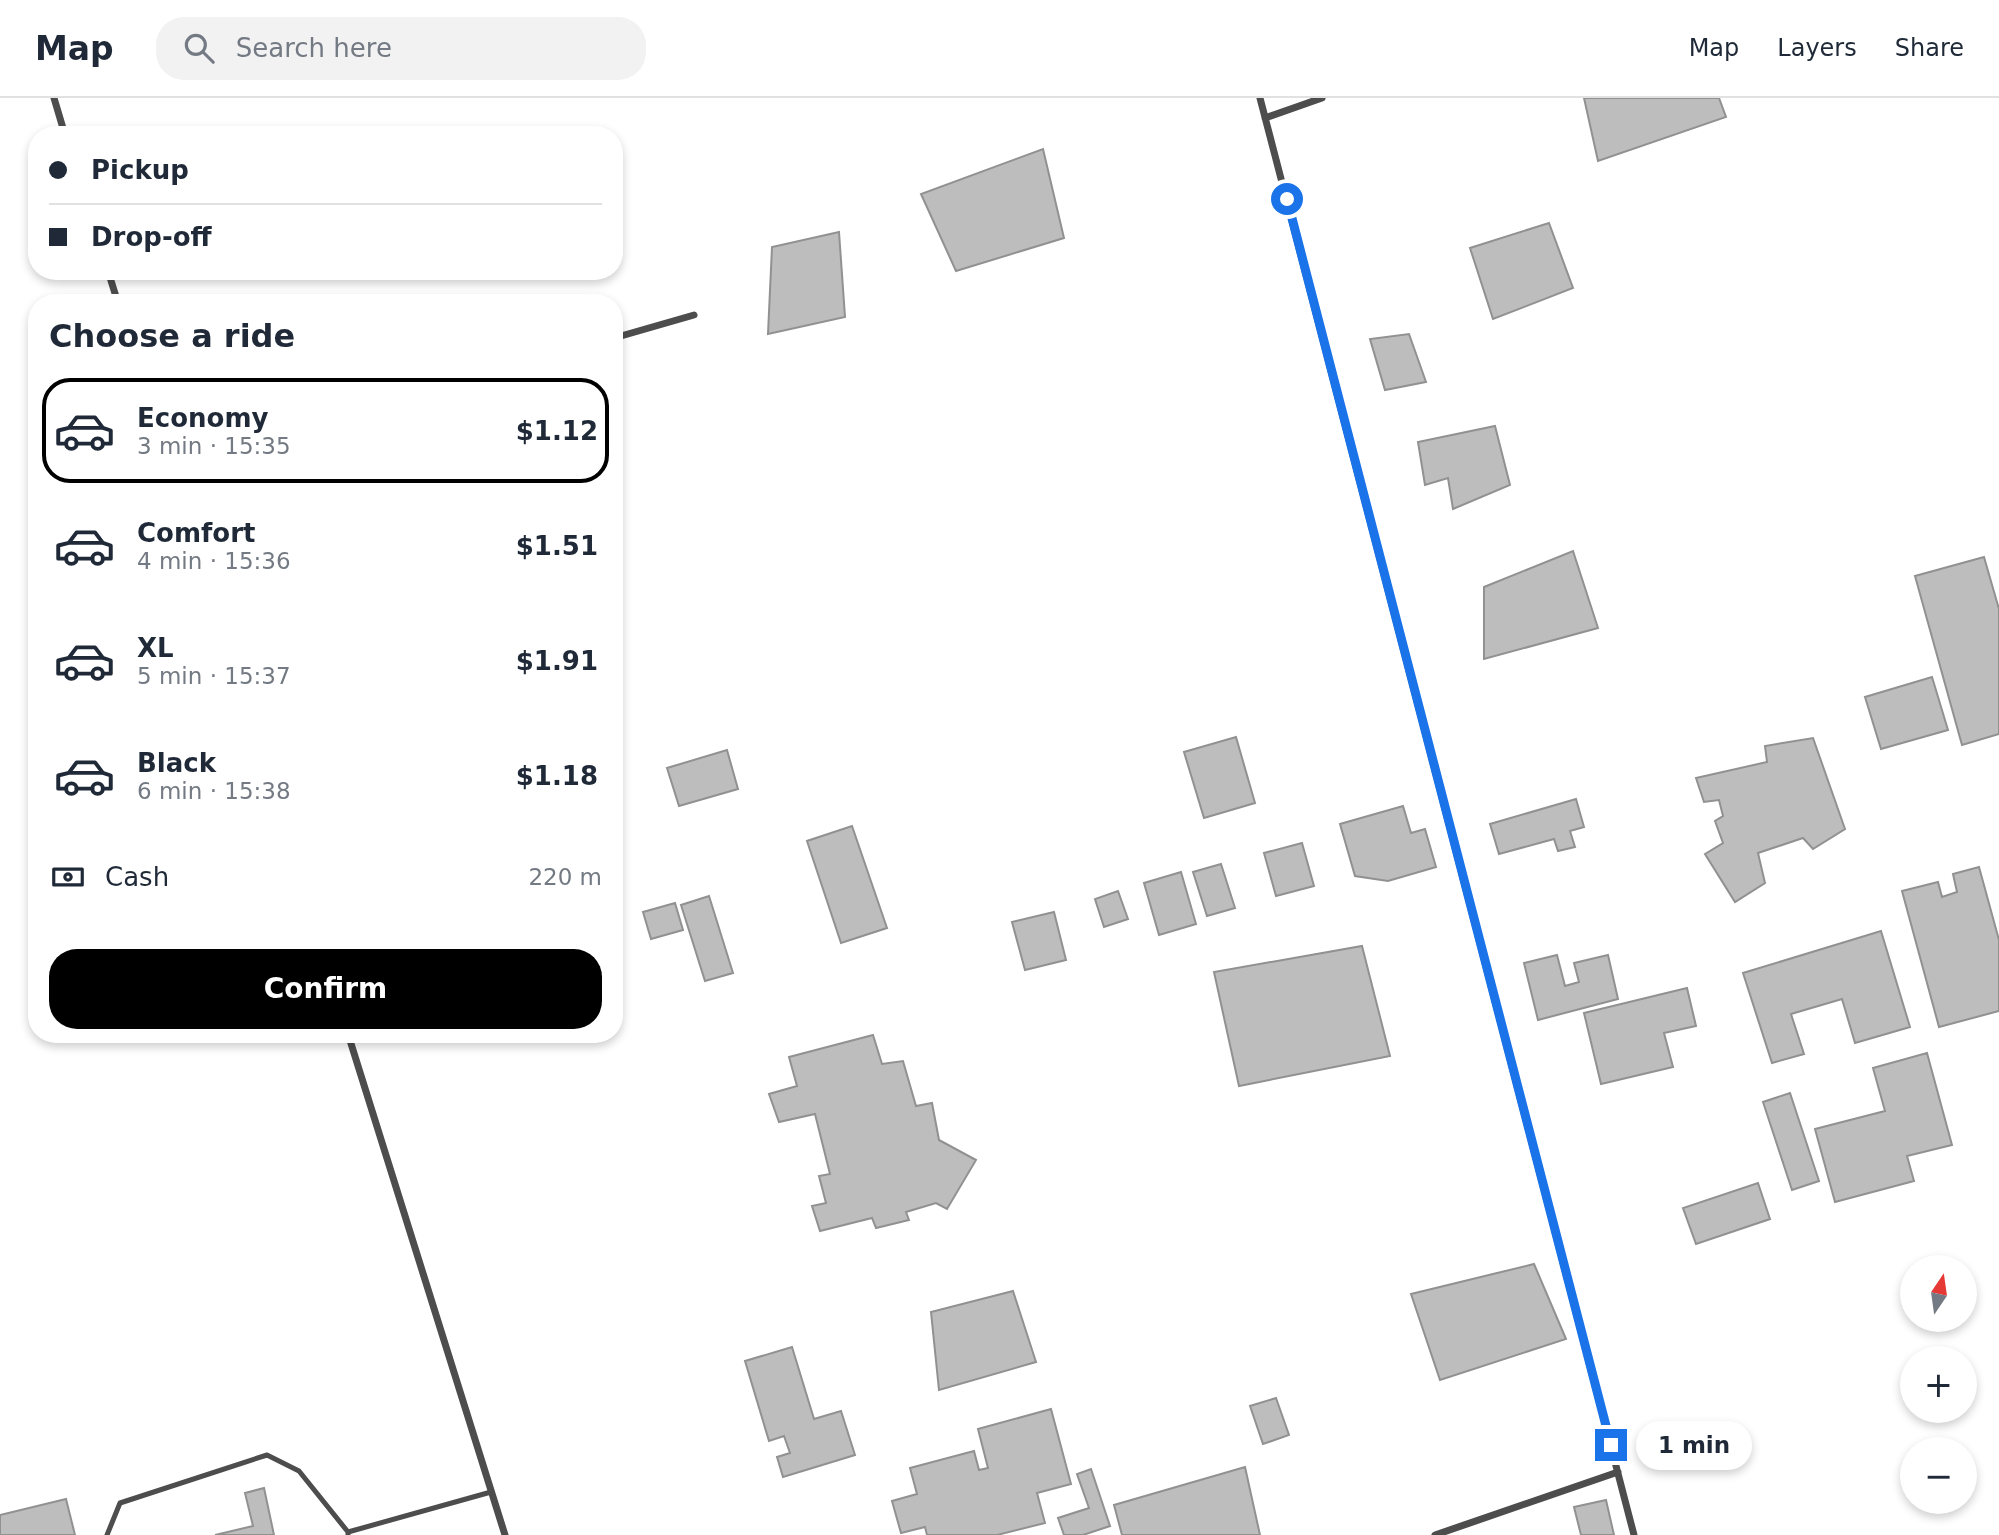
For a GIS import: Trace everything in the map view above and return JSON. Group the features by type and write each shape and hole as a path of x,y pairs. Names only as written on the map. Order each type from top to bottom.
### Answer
{"street":[{"path":"54,98 62,126"},
{"path":"1260,98 1634,1535"},
{"path":"1265,118 1322,98"},
{"path":"623,335 694,315"},
{"path":"351,1043 505,1535"},
{"path":"1435,1535 1618,1472"}],"lane":[{"path":"107,1535 120,1503 267,1455 299,1471 348,1533 491,1492"}],"building":[{"path":"1584,98 1719,98 1726,117 1598,161"},
{"path":"1043,149 1064,238 956,271 921,194"},
{"path":"1549,223 1573,288 1493,319 1470,248"},
{"path":"839,232 845,317 768,334 772,247"},
{"path":"1409,334 1426,382 1385,390 1370,339"},
{"path":"1495,426 1510,485 1453,509 1448,478 1425,485 1418,442"},
{"path":"1573,551 1598,628 1484,659 1484,587"},
{"path":"1984,557 1999,609 1999,734 1962,745 1915,576"},
{"path":"1932,677 1948,730 1881,749 1865,697"},
{"path":"1236,737 1255,803 1204,818 1184,752"},
{"path":"1813,738 1845,829 1813,849 1803,838 1758,853 1765,883 1735,902 1705,854 1723,843 1715,821 1723,816 1719,800 1704,802 1696,778 1767,762 1765,746"},
{"path":"727,750 738,789 679,806 667,768"},
{"path":"1576,799 1584,827 1570,831 1575,847 1558,851 1554,839 1499,854 1490,824"},
{"path":"1403,806 1411,833 1425,829 1436,867 1388,881 1355,876 1340,824"},
{"path":"852,826 887,928 841,943 807,841"},
{"path":"1302,843 1314,886 1276,896 1264,853"},
{"path":"1221,864 1235,908 1207,916 1193,872"},
{"path":"1979,867 1999,940 1999,1011 1939,1027 1902,891 1938,882 1942,897 1957,892 1953,874"},
{"path":"1181,872 1196,924 1159,935 1144,883"},
{"path":"1118,891 1128,919 1104,927 1095,899"},
{"path":"709,896 733,973 705,981 681,905"},
{"path":"675,903 683,930 651,939 643,912"},
{"path":"1054,912 1066,960 1025,970 1012,922"},
{"path":"1881,931 1910,1027 1855,1043 1842,999 1791,1014 1804,1054 1772,1063 1743,973"},
{"path":"1362,946 1390,1056 1239,1086 1214,972"},
{"path":"1557,955 1565,986 1579,982 1574,963 1608,955 1618,999 1538,1020 1524,963"},
{"path":"1687,988 1696,1026 1664,1033 1673,1067 1601,1084 1584,1013"},
{"path":"873,1035 882,1064 903,1061 916,1106 932,1103 939,1140 976,1160 947,1209 936,1203 906,1212 909,1220 876,1228 872,1218 820,1231 812,1206 826,1203 819,1176 830,1174 815,1114 779,1122 769,1094 797,1086 789,1057"},
{"path":"1927,1053 1952,1145 1907,1156 1914,1181 1835,1202 1815,1129 1885,1111 1873,1068"},
{"path":"1790,1093 1819,1181 1792,1190 1763,1102"},
{"path":"1758,1183 1770,1219 1696,1244 1683,1208"},
{"path":"1534,1264 1566,1339 1440,1380 1411,1294"},
{"path":"1013,1291 1036,1362 939,1390 931,1312"},
{"path":"792,1347 814,1419 841,1411 855,1455 783,1477 777,1457 790,1453 784,1436 769,1441 745,1361"},
{"path":"1276,1398 1289,1435 1263,1444 1250,1406"},
{"path":"1051,1409 1071,1484 1037,1493 1045,1523 997,1535 927,1535 925,1527 901,1533 892,1501 917,1494 910,1468 974,1451 979,1470 988,1468 978,1429"},
{"path":"1245,1467 1260,1535 1122,1535 1114,1505"},
{"path":"1091,1469 1110,1526 1083,1535 1064,1535 1058,1518 1089,1508 1077,1474"},
{"path":"264,1488 274,1535 215,1535 253,1526 245,1493"},
{"path":"66,1499 75,1535 0,1535 0,1515"},
{"path":"1606,1500 1614,1535 1581,1535 1574,1507"}],"route":[{"path":"1287,199 1611,1445"}]}
